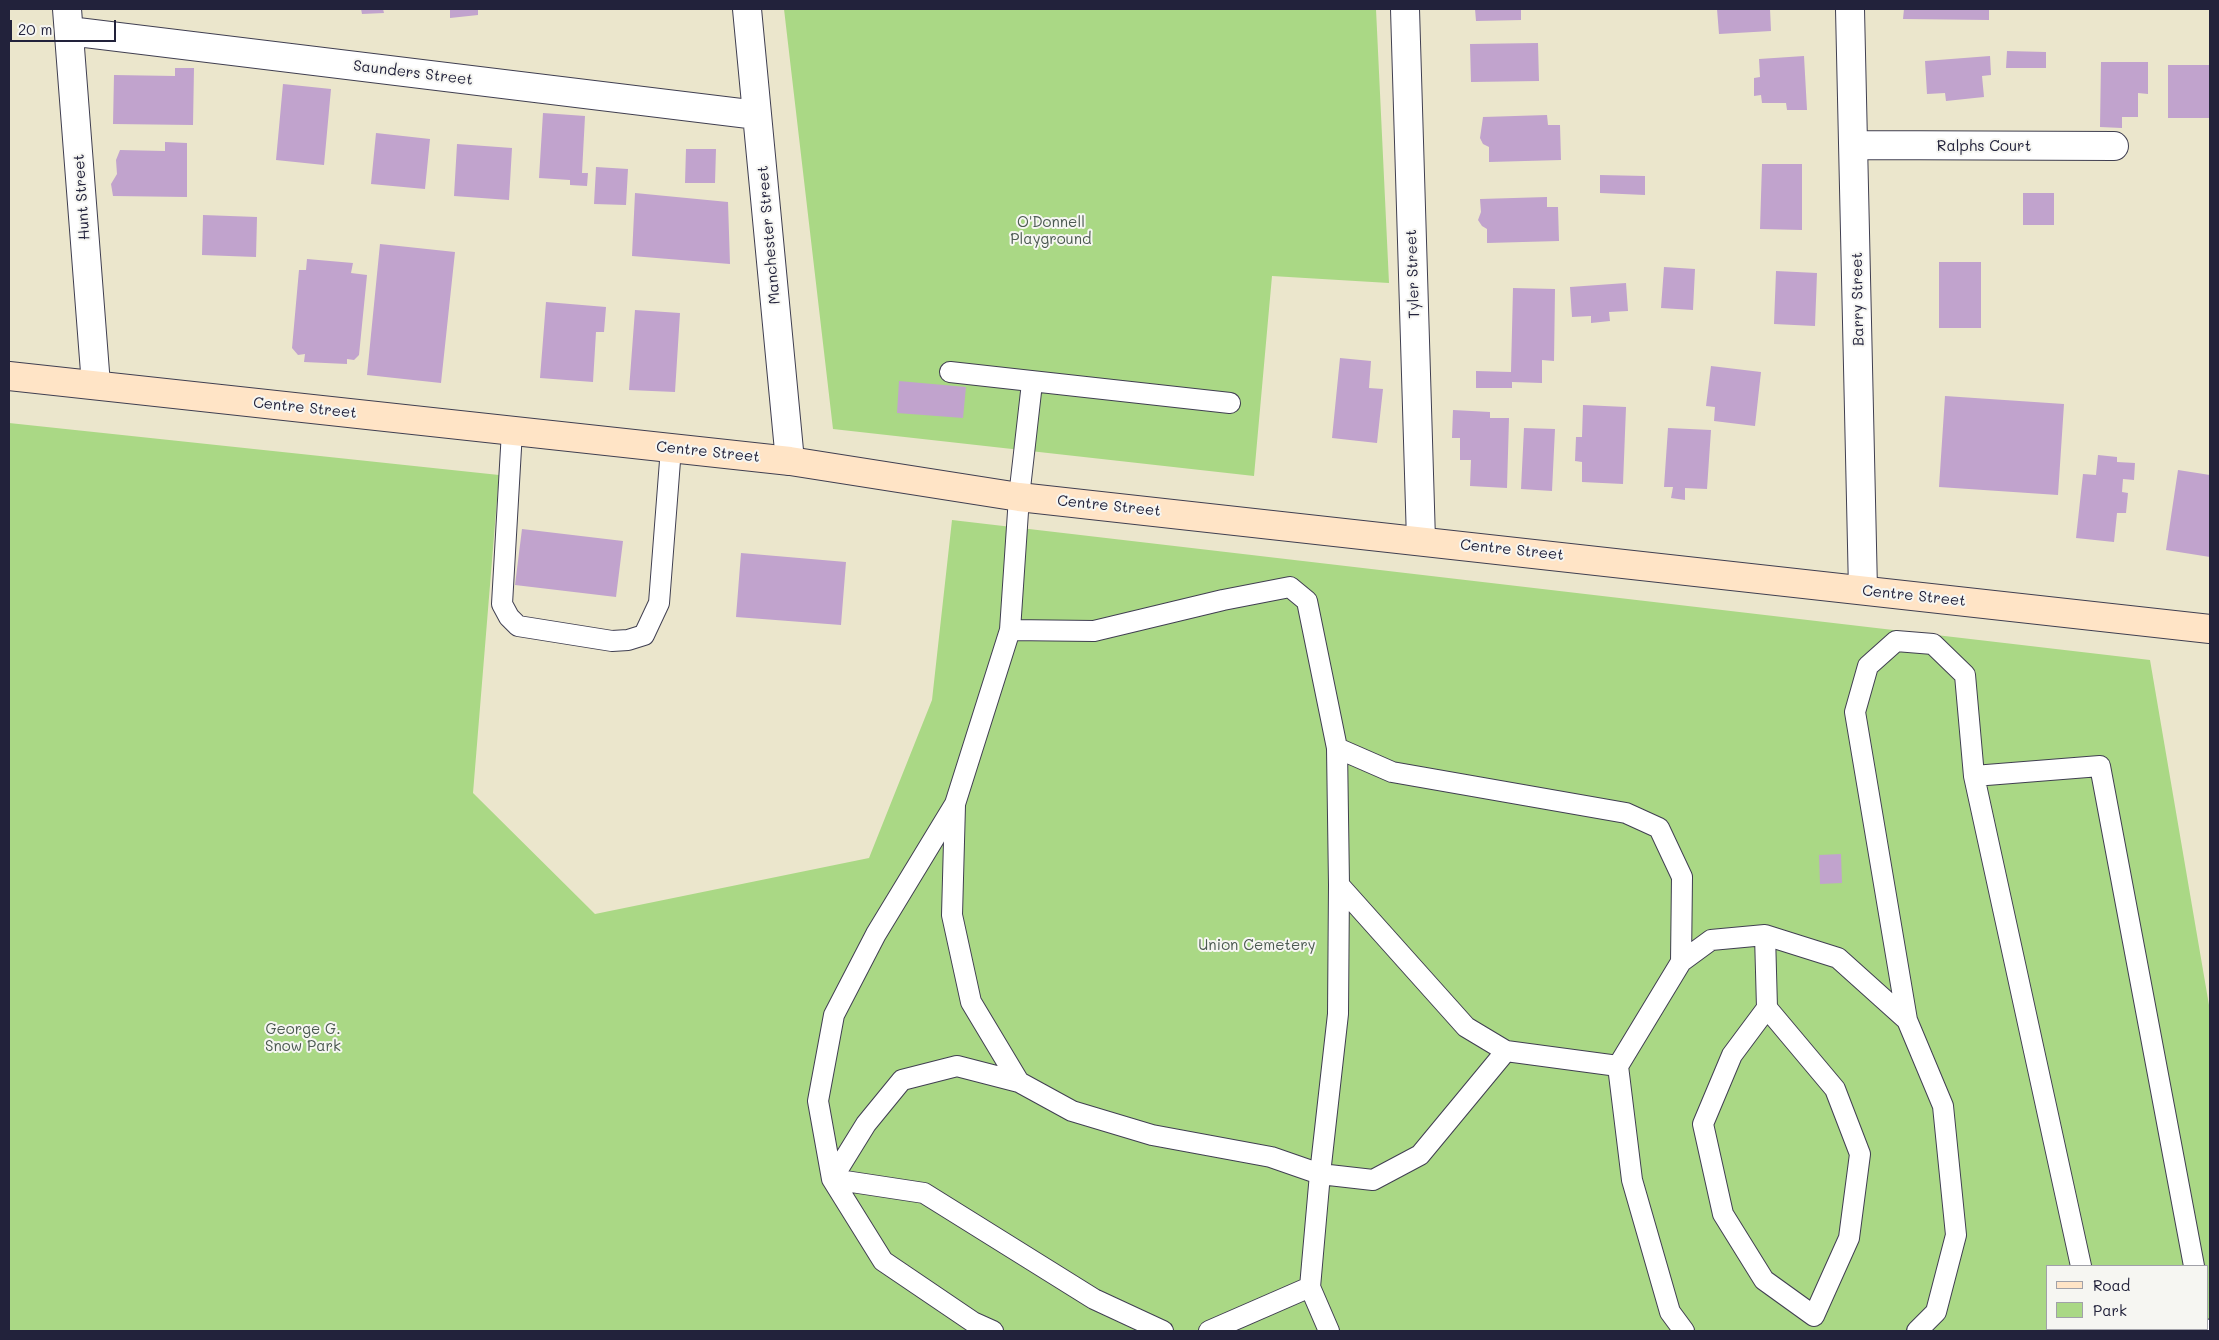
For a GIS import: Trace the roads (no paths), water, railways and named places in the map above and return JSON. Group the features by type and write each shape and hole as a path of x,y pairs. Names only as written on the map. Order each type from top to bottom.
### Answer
{"main road":[{"name":"Centre Street","path":"9,376 790,461 1019,497 1421,540 2210,629"}],"street":[{"name":"Manchester Street","path":"747,9 790,461"},
{"name":"Tyler Street","path":"1406,9 1421,540"},
{"name":"Barry Street","path":"1850,9 1855,145 1863,590"},
{"name":"Saunders Street","path":"68,20 758,115"},
{"name":"Hunt Street","path":"68,20 96,385"},
{"name":"Ralphs Court","path":"1855,145 2114,146"}],"lane":[{"path":"950,372 1032,383 1230,403"},
{"path":"993,1331 974,1327 883,1260 832,1179 818,1101 834,1015 876,934 955,804 1010,630 1019,497 1032,383"},
{"path":"512,431 502,604 509,617 518,626 612,641 628,640 644,635 658,603 671,448"},
{"path":"1010,630 1094,631 1223,600 1290,587 1307,601 1338,748 1338,1014 1320,1174 1310,1287 1324,1329"},
{"path":"1917,1331 1936,1312 1956,1235 1943,1106 1907,1020 1855,712 1868,666 1896,641 1933,644 1965,675 1974,776 2081,1265"},
{"path":"1338,748 1392,772 1626,813 1659,828 1682,878 1681,962"},
{"path":"1974,776 2100,766 2194,1265"},
{"path":"955,804 952,915 971,1002 1019,1082"},
{"path":"1339,885 1466,1027 1506,1051 1618,1066"},
{"path":"1765,935 1767,1008 1732,1055 1703,1124 1723,1214 1764,1280 1815,1324 1849,1238 1860,1154 1835,1089 1767,1008"},
{"path":"1684,1331 1670,1312 1632,1180 1618,1066 1681,962 1711,940 1765,935 1838,958 1907,1020"},
{"path":"832,1179 866,1124 902,1080 957,1066 1019,1082 1072,1111 1152,1135 1271,1156 1320,1174 1373,1180 1420,1155 1506,1051"},
{"path":"832,1179 924,1193 1094,1299 1163,1331"},
{"path":"1210,1331 1310,1287"}],"park label":[{"name":"O'Donnell Playground","path":"1051,230"},
{"name":"Union Cemetery","path":"1257,945"},
{"name":"George G. Snow Park","path":"303,1038"}]}
